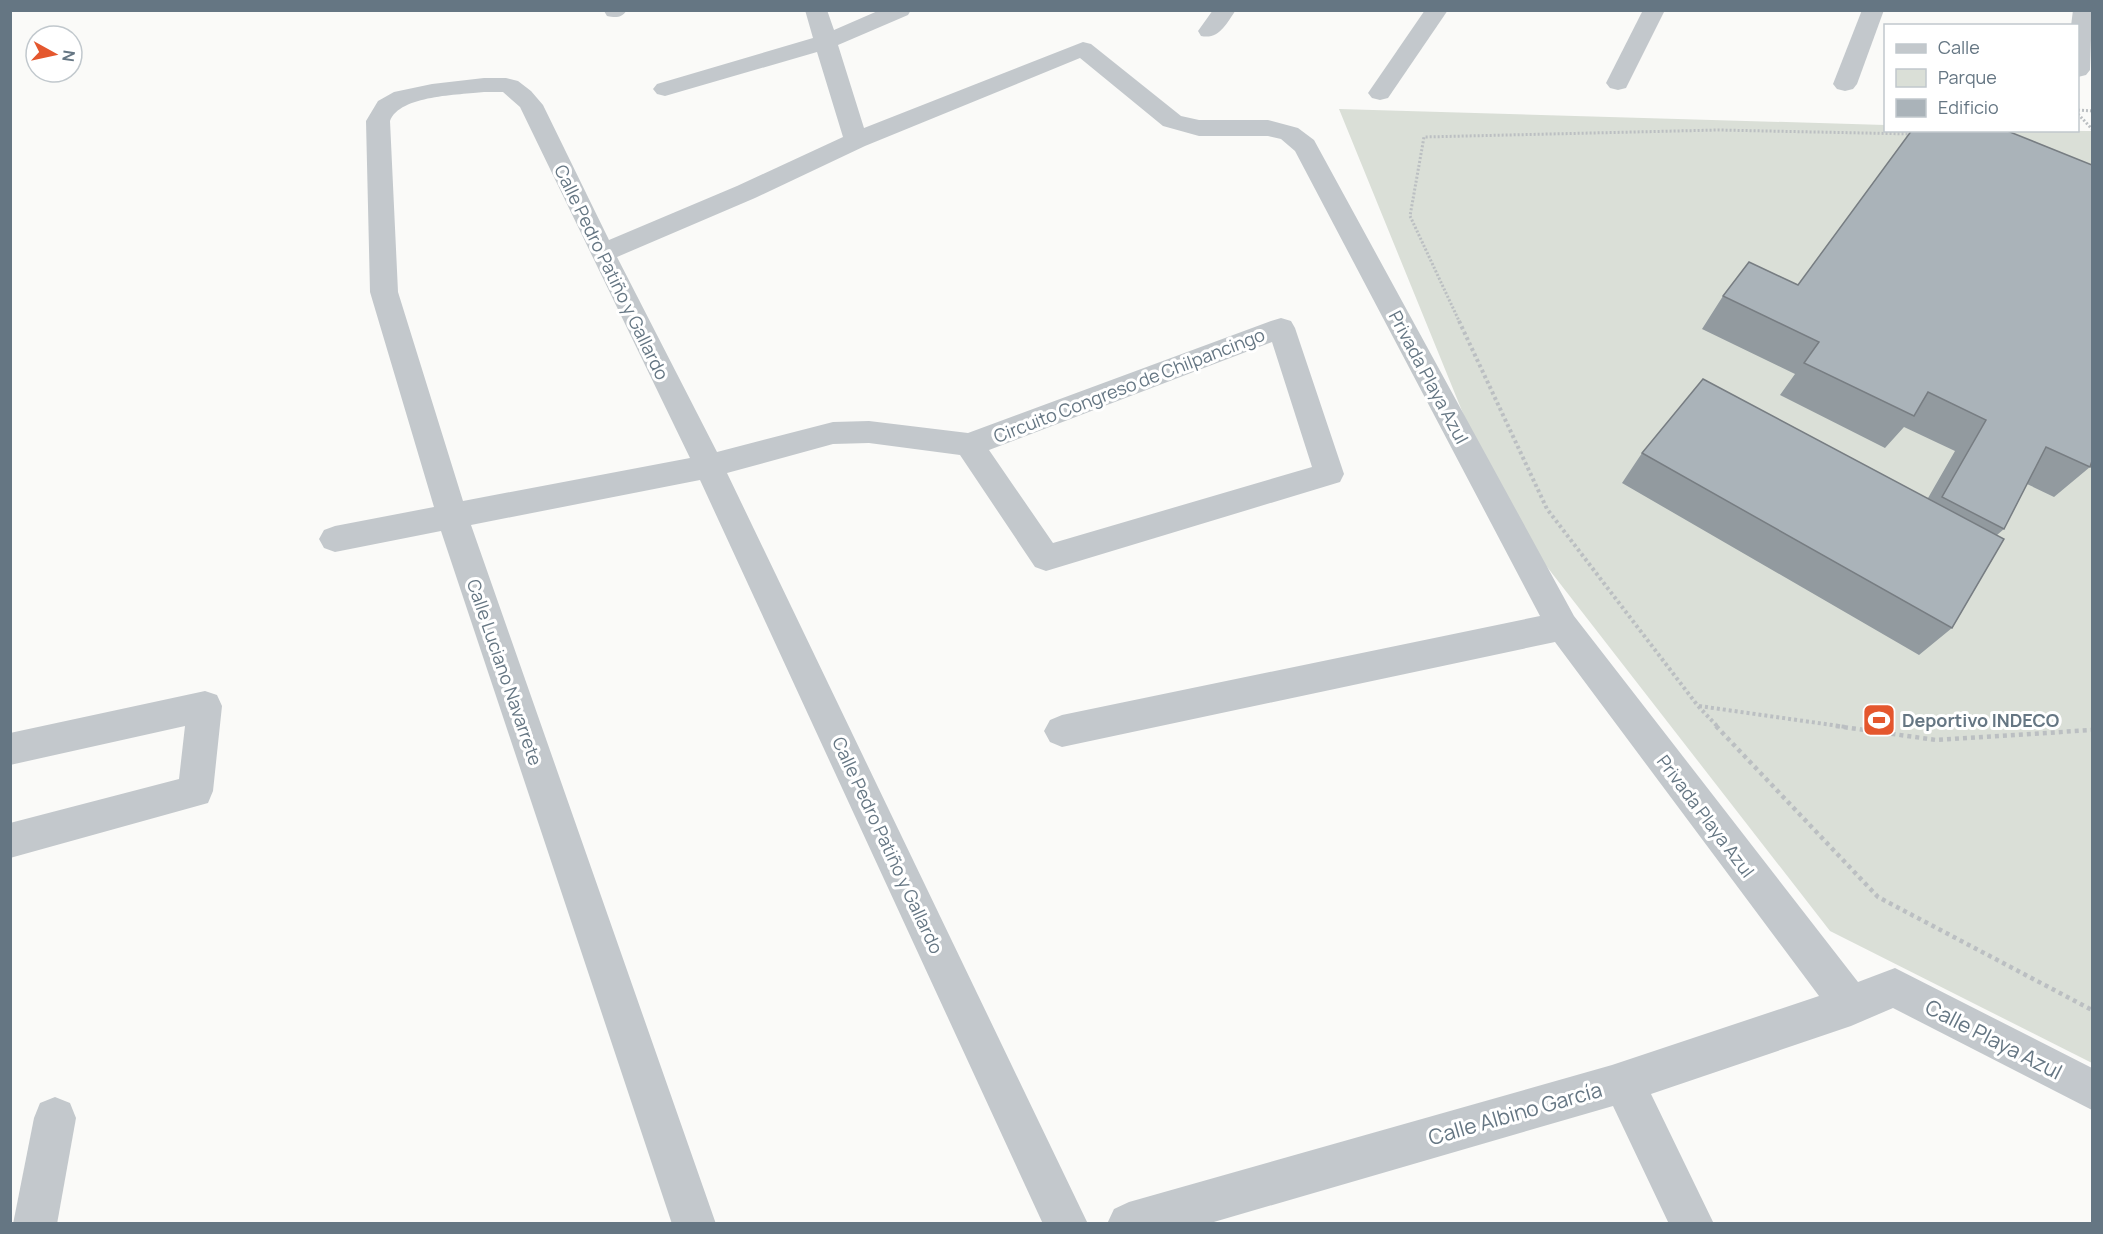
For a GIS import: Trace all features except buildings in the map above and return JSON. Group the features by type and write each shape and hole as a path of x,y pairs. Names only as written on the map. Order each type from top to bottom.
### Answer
{"street":[{"path":"602,253 746,192 856,140 816,10"},
{"path":"665,89 826,42 900,10"},
{"path":"1209,31 1225,10"},
{"path":"1380,93 1437,10"},
{"path":"1618,83 1654,10"},
{"path":"1845,84 1873,10"},
{"path":"2079,60 2084,10"},
{"name":"Privada Playa Azul","path":"856,140 1083,49 1172,121 1200,128 1268,128 1289,133 1305,146 1562,626 1851,1006"},
{"name":"Calle Pedro Patiño y Gallardo","path":"382,108 397,99 482,84 507,85 519,92 531,105 709,466 1066,1224"},
{"name":"Calle Luciano Navarrete","path":"382,108 378,121 384,292 452,516 694,1224"},
{"name":"Circuito Congreso de Chilpancingo","path":"709,466 832,433 869,432 969,445 1281,328 1329,474 1046,558 969,445"},
{"path":"335,539 709,466"},
{"path":"1062,731 1562,626"},
{"path":"10,749 206,706 195,791 10,841"},
{"name":"Calle Albino García","path":"1130,1224 1623,1082 1851,1006 1895,988"},
{"name":"Calle Playa Azul","path":"1895,988 2092,1090"},
{"path":"1623,1082 1692,1224"},
{"path":"35,1224 55,1118"}],"path":[{"path":"2079,113 2092,129"},
{"path":"1916,134 1718,130 1424,137 1410,216 1547,509 1698,706 1878,897 2092,1010"},
{"path":"1698,706 1936,740 2092,730"}],"green space":[{"name":"Deportivo INDECO","path":"1339,109 1884,125 1884,132 2092,131 2092,1063 1830,931 1502,509"}],"place":[{"name":"Deportivo INDECO","path":"1879,720"}]}
